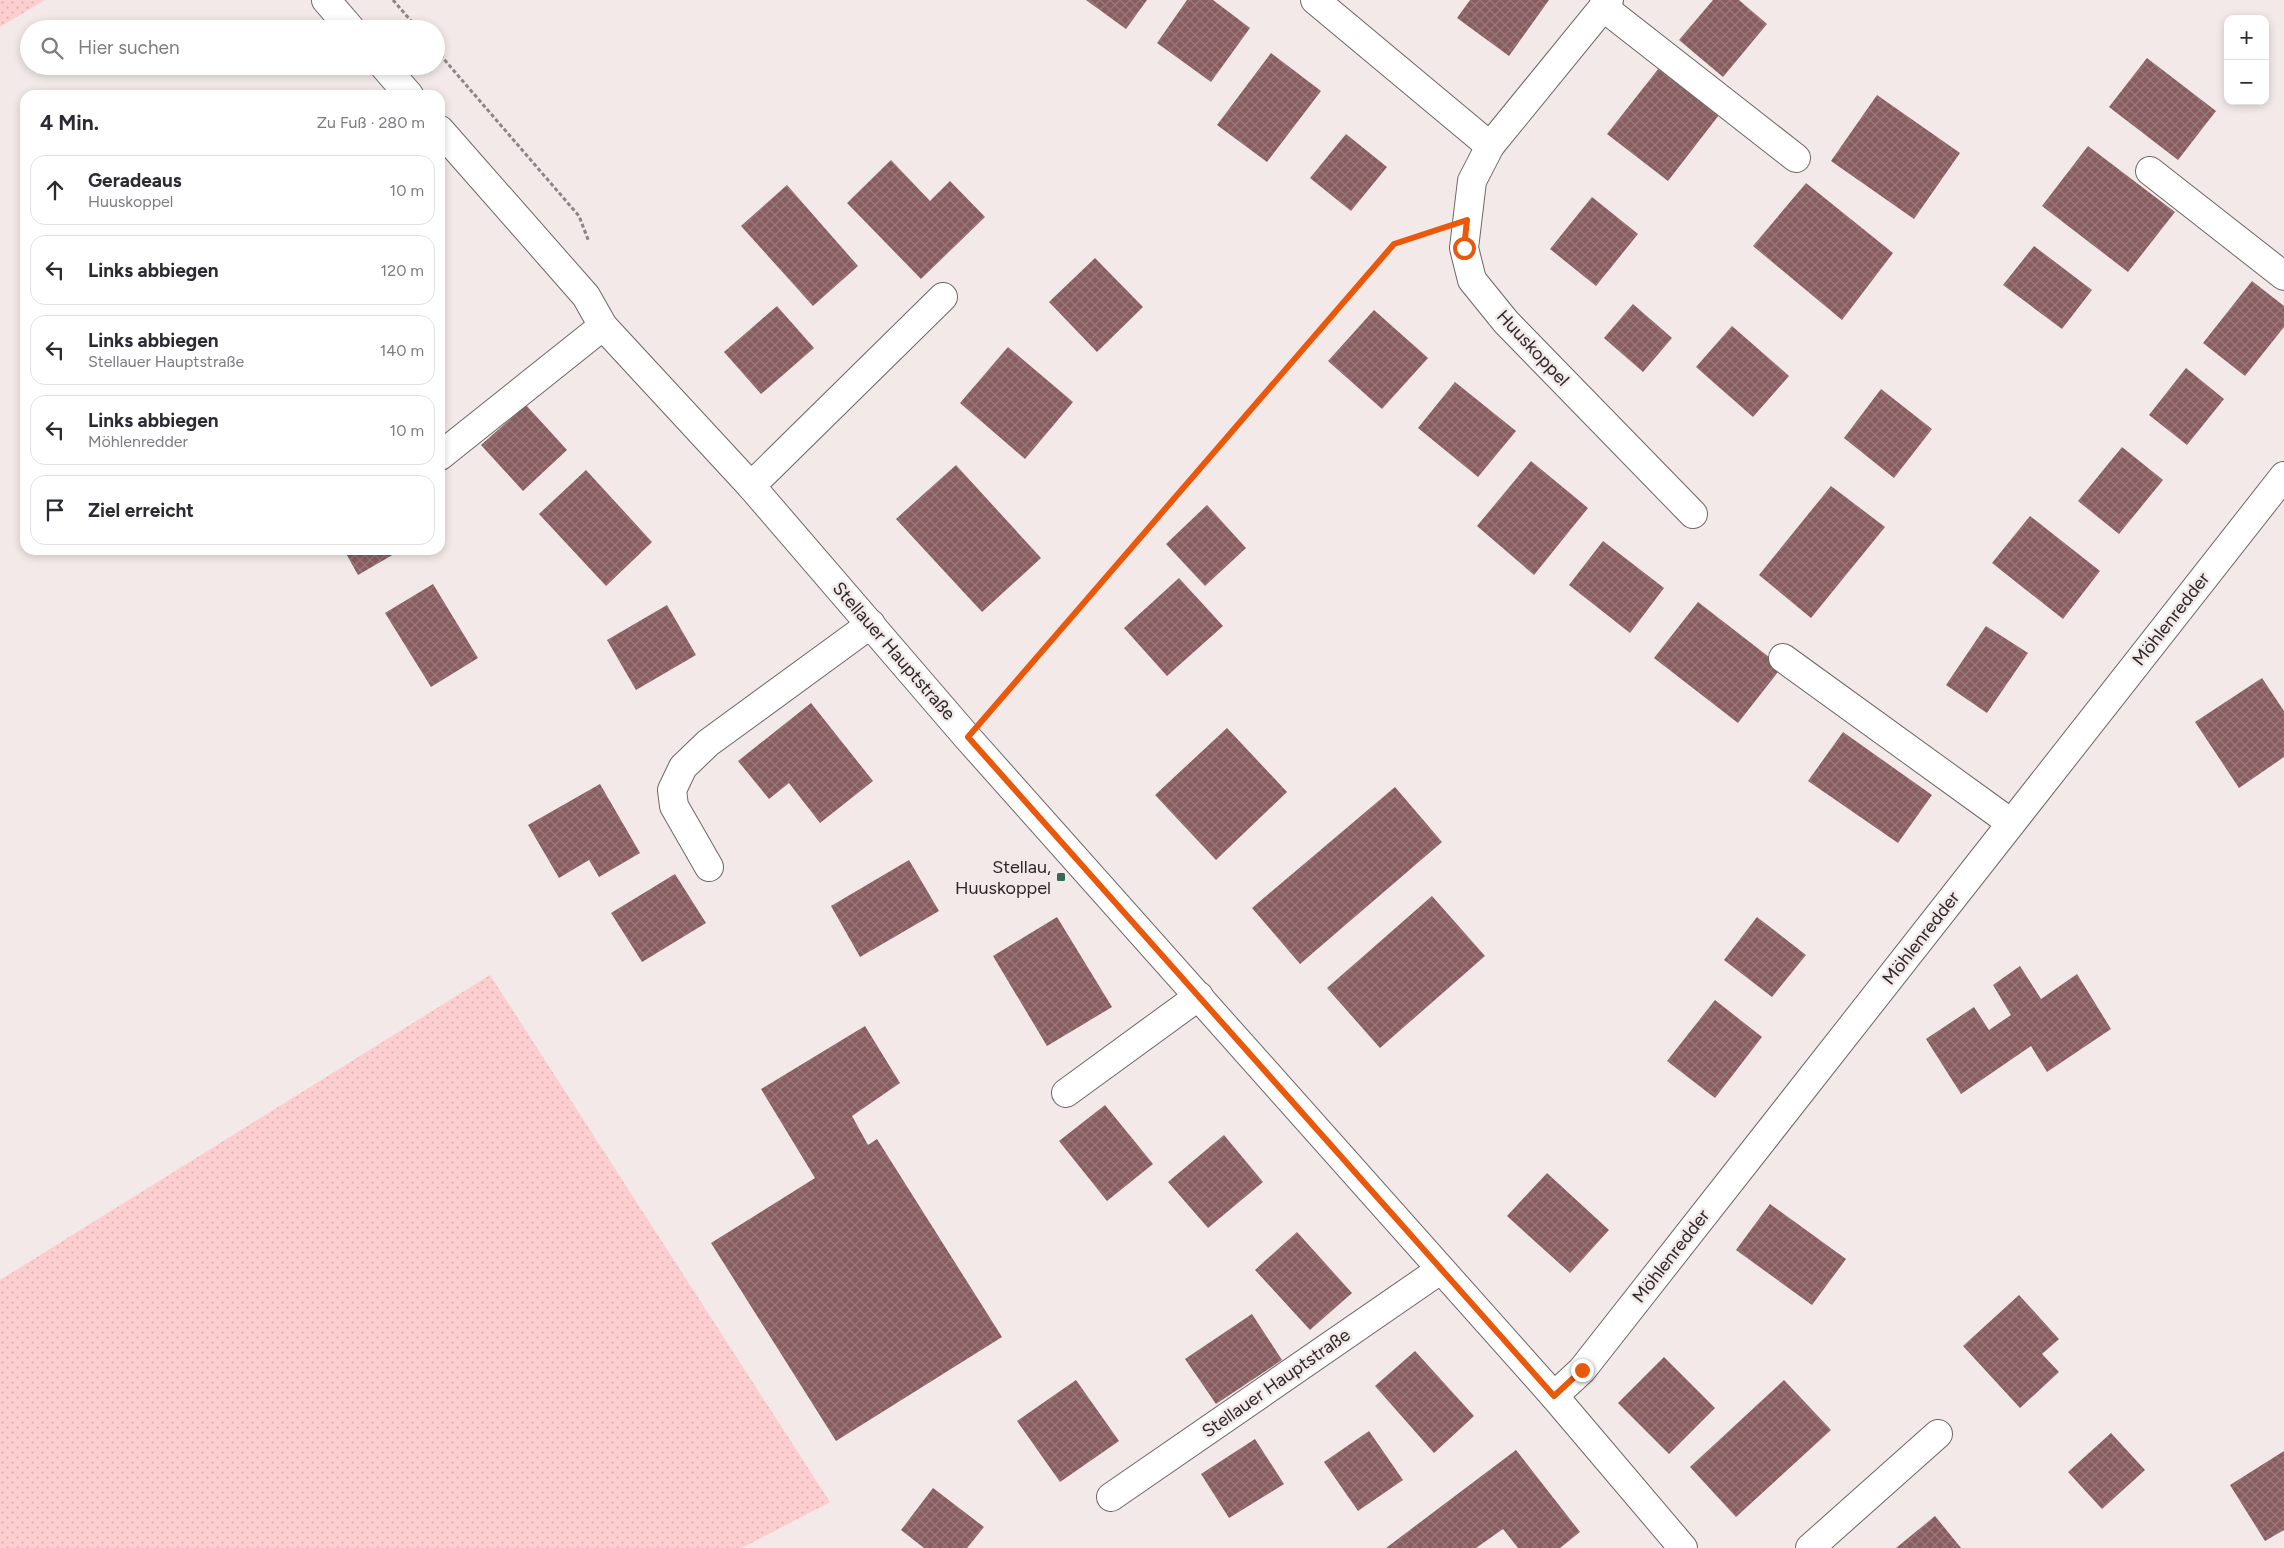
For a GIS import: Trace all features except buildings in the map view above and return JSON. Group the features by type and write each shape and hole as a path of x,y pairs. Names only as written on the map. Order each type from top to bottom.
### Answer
{"street":[{"path":"326,0 343,20"},
{"path":"1315,0 1490,146"},
{"path":"1606,3 1796,158"},
{"name":"Huuskoppel","path":"1606,3 1490,146 1472,181 1464,248 1472,280 1506,322 1693,514"},
{"path":"392,75 406,90"},
{"name":"Stellauer Hauptstraße","path":"445,136 586,296 604,326 750,486 968,737 1554,1396 1683,1548"},
{"path":"2150,171 2284,276"},
{"path":"750,486 942,296"},
{"path":"445,452 604,326"},
{"name":"Möhlenredder","path":"1554,1396 1582,1370 2284,476"},
{"path":"709,866 674,806 672,790 683,767 708,743 871,624"},
{"path":"1783,658 2011,823"},
{"path":"1066,1093 1199,996"},
{"name":"Stellauer Hauptstraße","path":"1111,1496 1440,1270"},
{"path":"1810,1548 1938,1434"}],"path":[{"path":"393,0 410,20"},
{"path":"445,60 579,216 594,256 586,296"},
{"path":"968,737 1394,244 1467,220"}],"shaded area":[{"path":"0,0 45,0 0,27"},
{"path":"490,975 830,1502 742,1548 0,1548 0,1280"}],"place":[{"name":"Stellau, Huuskoppel","path":"1061,877"}],"route":[{"path":"1464,248 1467,220 1394,244 968,737 1554,1396 1582,1370"}]}
